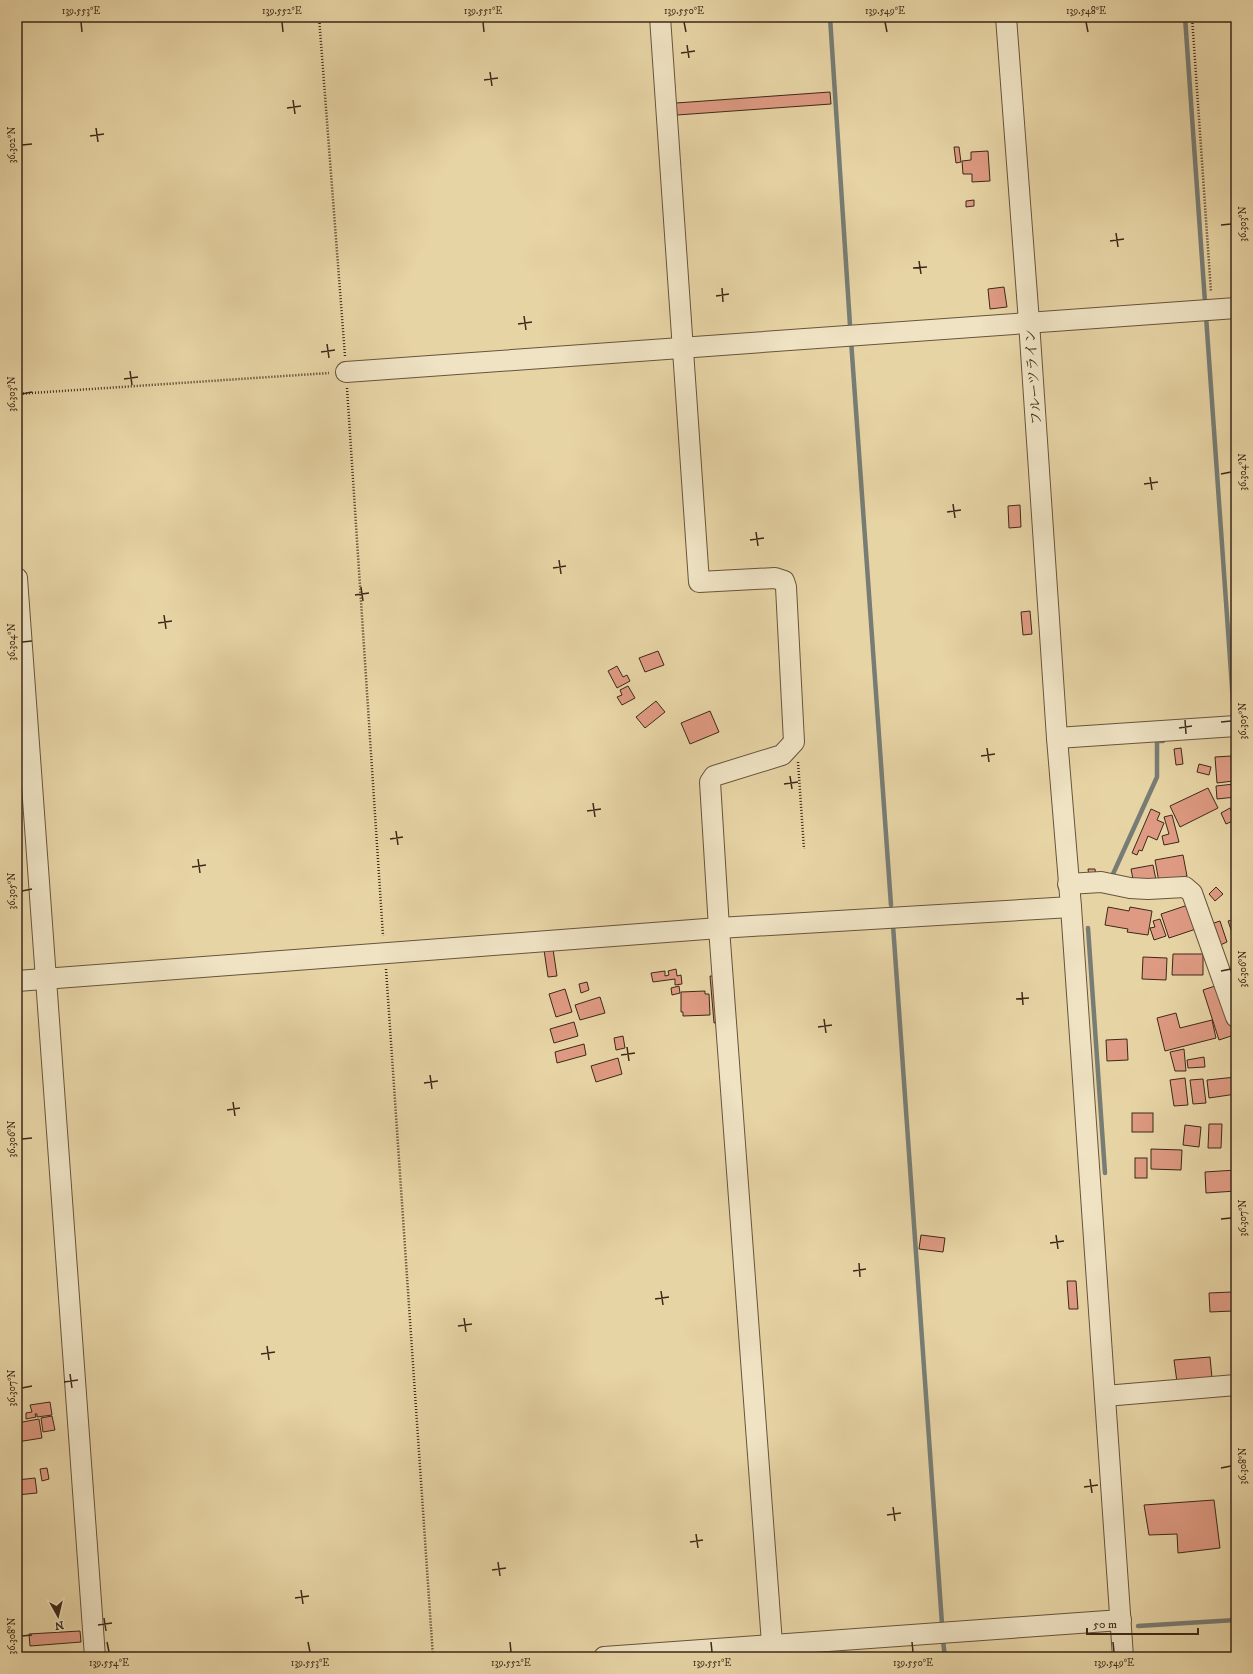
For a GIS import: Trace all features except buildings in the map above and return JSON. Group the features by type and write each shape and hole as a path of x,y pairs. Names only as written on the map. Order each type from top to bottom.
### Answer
{"street":[{"path":"660,17 699,582 775,578 784,581 786,587 794,742 782,755 714,776 710,782 719,928 772,1651"},
{"name":"フルーツライン","path":"1006,17 1029,322 1057,738 1123,1657"},
{"path":"346,372 1236,308"},
{"path":"17,578 95,1657"},
{"path":"1057,738 1236,726"},
{"path":"1068,884 1101,882 1130,888 1148,889 1185,887 1192,893 1236,1017"},
{"path":"17,981 719,928 1070,906"},
{"path":"1105,1396 1236,1385"},
{"path":"604,1657 772,1651 1121,1620"}],"path":[{"path":"319,17 346,372 384,954 433,1657"},
{"path":"1192,17 1211,297"},
{"path":"17,394 346,372"},
{"path":"791,747 798,754 804,849"}],"waterway":[{"path":"830,17 850,325"},
{"path":"1185,17 1205,302"},
{"path":"1206,316 1234,716"},
{"path":"851,340 891,905"},
{"path":"1113,874 1157,777 1157,741 1163,741"},
{"path":"893,925 942,1624"},
{"path":"1088,928 1105,1173"},
{"path":"1138,1626 1236,1620"},
{"path":"943,1641 945,1657"}]}
